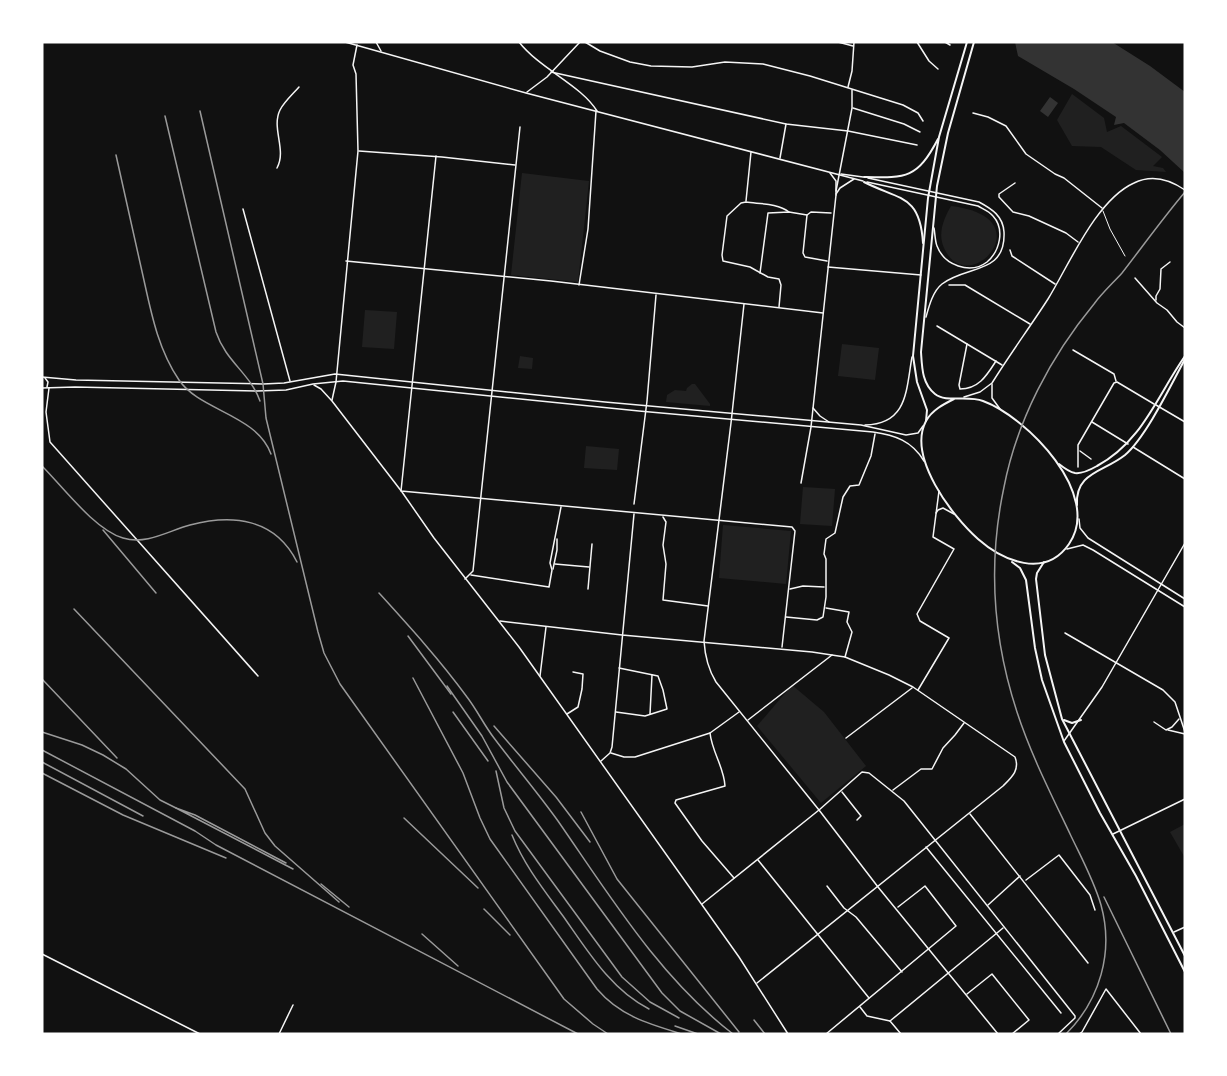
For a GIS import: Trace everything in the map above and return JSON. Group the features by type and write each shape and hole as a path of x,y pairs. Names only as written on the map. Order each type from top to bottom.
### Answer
{"main road":[{"path":"967,42 939,137 928,198 913,356 917,382 927,410 922,440 924,461 939,491 956,515 977,538 1020,568 1026,579 1035,648 1042,680 1064,742 1185,972"},
{"path":"974,42 948,133 937,186 921,352 925,380 934,393 942,398 964,397 984,401 1001,410 1030,431 1059,464 1068,471 1076,473 1084,472 1107,461 1128,444 1157,405"},
{"path":"864,177 892,178 916,171 924,164 939,137"},
{"path":"864,182 895,194 912,206 920,222 923,250"},
{"path":"1011,561 1031,564 1044,562 1066,549 1079,519 1077,492 1081,483 1133,447 1185,357"},
{"path":"926,422 934,412 954,399"},
{"path":"1059,464 1077,505"},
{"path":"1044,562 1036,573 1039,619 1049,673 1062,719 1185,956"},
{"path":"1062,719 1071,723 1081,720"}],"street":[{"path":"345,42 526,93 864,182 964,202 988,211 995,217 999,227 999,243 994,254 986,263 965,268 954,265 944,258 937,246 933,222"},
{"path":"376,42 381,51"},
{"path":"519,42 551,72 588,99 597,111 588,229 579,285"},
{"path":"526,93 547,77 579,43 575,42"},
{"path":"585,42 600,51 630,62 651,66 692,67 725,62 763,64 810,76 908,107 918,112 923,121"},
{"path":"837,42 853,46"},
{"path":"848,88 854,42"},
{"path":"917,42 929,62 938,69"},
{"path":"945,42 950,45"},
{"path":"332,401 336,381 358,151 356,74 353,65 357,45"},
{"path":"551,72 786,124 848,131 917,146"},
{"path":"276,168 280,161 277,118 280,108 299,87"},
{"path":"801,483 812,422 832,213 852,108 852,90"},
{"path":"852,108 904,124 920,132"},
{"path":"973,113 1006,126 1012,131 1026,154 1064,178 1103,209"},
{"path":"780,159 786,124"},
{"path":"471,575 520,127"},
{"path":"358,151 436,156 516,165"},
{"path":"746,202 752,151"},
{"path":"401,491 436,156"},
{"path":"824,170 834,177 836,195"},
{"path":"840,174 965,198 991,208 998,215 1004,227 1005,243 998,256 988,266 961,273 937,288 924,324"},
{"path":"964,397 980,392 992,383 1031,325 1080,243 1103,209 1123,189 1142,179 1163,178 1185,190"},
{"path":"836,195 840,188 854,179"},
{"path":"1015,183 999,194 999,197 1013,212 1043,222 1080,243"},
{"path":"778,308 781,285 779,279 768,277 751,268 723,261 722,255 728,216 741,203 782,207 789,212"},
{"path":"243,209 291,382"},
{"path":"760,273 768,213 789,212 807,215 811,212 832,213"},
{"path":"807,215 804,255 809,259 827,261"},
{"path":"1010,250 1012,256 1056,285"},
{"path":"346,261 823,313"},
{"path":"1157,303 1156,296 1160,289 1161,269 1170,262"},
{"path":"827,267 921,275"},
{"path":"1135,278 1157,303 1185,328"},
{"path":"949,285 965,285 1031,325"},
{"path":"634,504 656,294"},
{"path":"744,304 705,641 705,655 709,671 878,887 998,1034"},
{"path":"937,326 1003,365"},
{"path":"967,344 960,389 980,383 986,378 996,361"},
{"path":"1073,350 1114,374 1116,381 1185,422"},
{"path":"43,377 76,380 281,384 335,374 812,422 872,425 889,419 902,406 906,397 913,356"},
{"path":"43,377 48,382 46,412 50,442 258,676"},
{"path":"147,381 148,389"},
{"path":"42,388 282,390 336,381 875,432 902,439 911,444 924,461"},
{"path":"1078,467 1078,445 1116,381"},
{"path":"992,383 992,398 1001,410"},
{"path":"281,384 282,390"},
{"path":"313,384 332,401 540,676 756,984 788,1034"},
{"path":"813,408 829,423"},
{"path":"1091,421 1128,444"},
{"path":"861,425 913,435 918,433 926,422"},
{"path":"786,617 821,620 825,608 826,539 835,533 843,497 849,486 859,484 872,456 875,432"},
{"path":"1133,447 1185,479"},
{"path":"1079,450 1091,459"},
{"path":"401,491 792,527 795,531 782,649"},
{"path":"917,690 949,638 920,621 917,614 954,549 933,537 939,491"},
{"path":"552,570 550,563 561,506"},
{"path":"936,514 943,508 956,515"},
{"path":"600,761 611,752 635,512"},
{"path":"662,516 666,522 663,545 666,564 663,600 709,606"},
{"path":"1079,519 1080,528 1088,538 1185,599"},
{"path":"465,579 471,575 549,587 558,550 557,535"},
{"path":"1064,742 1081,720 1117,662 1185,543"},
{"path":"588,589 592,544"},
{"path":"1066,549 1083,545 1185,607"},
{"path":"555,564 590,567"},
{"path":"789,590 803,586 825,588"},
{"path":"825,608 849,612 847,622 852,632 845,657"},
{"path":"498,621 845,657 913,687 1015,757 1017,765 1014,775 756,984"},
{"path":"540,676 546,626"},
{"path":"1065,633 1163,690 1178,707 1185,733"},
{"path":"748,721 832,655"},
{"path":"615,712 650,716 667,709 659,677 619,668"},
{"path":"566,714 578,707 582,689 583,674 573,672"},
{"path":"650,716 652,674"},
{"path":"846,738 913,687"},
{"path":"611,752 624,757 634,757 710,733 740,711"},
{"path":"1167,729 1180,718"},
{"path":"892,791 921,768 932,769 943,748 956,735 964,721"},
{"path":"1154,722 1167,729 1185,733"},
{"path":"710,733 725,786 676,800 675,803 702,841 734,879"},
{"path":"701,905 819,810 862,772 865,772 904,801 1074,1015 1075,1018 1058,1034"},
{"path":"842,791 861,816 857,820"},
{"path":"1113,834 1185,799"},
{"path":"969,813 1025,880 1088,963"},
{"path":"926,846 1061,1013"},
{"path":"1025,880 1059,855 1090,895 1095,910"},
{"path":"758,860 869,999"},
{"path":"987,906 1021,876"},
{"path":"827,886 902,972"},
{"path":"826,1034 956,926 924,886 897,908"},
{"path":"890,1021 1004,927"},
{"path":"1174,932 1185,927"},
{"path":"42,954 200,1034"},
{"path":"966,994 992,974 1029,1020 1012,1034"},
{"path":"1079,1034 1083,1033 1106,989 1141,1034"},
{"path":"279,1034 292,1005"},
{"path":"860,1006 867,1016 890,1021 901,1034"}],"lane":[{"path":"1103,209 1110,229 1125,256"}],"shaded area":[{"path":"1015,42 1112,42 1185,92 1185,173 1160,150 1124,123 1114,125 1116,117 1018,56"},
{"path":"1072,94 1104,118 1107,132 1121,126 1162,157 1153,166 1163,168 1166,172 1136,170 1101,147 1072,146 1057,120"},
{"path":"1050,97 1058,103 1048,117 1040,111"},
{"path":"522,173 589,181 578,282 511,275"},
{"path":"951,206 979,213 993,224 997,238 992,251 982,261 969,265 956,263 945,250 941,239 942,228"},
{"path":"365,310 397,312 394,349 362,347"},
{"path":"842,344 879,348 875,380 838,376"},
{"path":"520,356 533,358 532,369 518,368"},
{"path":"692,384 695,384 710,406 666,402 667,395 675,390 686,391"},
{"path":"586,446 619,449 617,470 584,468"},
{"path":"803,487 835,489 832,526 800,524"},
{"path":"723,525 791,531 786,584 719,578"},
{"path":"792,685 824,712 866,766 821,803 757,726"},
{"path":"1185,824 1185,858 1170,832"}],"railway":[{"path":"200,111 263,384 266,418 324,653 340,684 564,999 608,1034"},
{"path":"165,116 216,332 226,352 256,391 260,401"},
{"path":"116,155 151,311 159,340 171,367 188,390 253,430 264,441 271,454"},
{"path":"1066,1034 1088,1006 1101,974 1105,958 1105,923 1088,870 1035,760 1009,684 998,629 996,600 995,572 999,515 1010,462 1018,437 1050,367 1078,324 1122,273 1185,192"},
{"path":"42,466 101,526 123,538 149,539 190,525 237,520 265,528 277,536 288,547 297,562"},
{"path":"103,530 156,593"},
{"path":"379,593 457,683 490,733 550,811 617,907 659,962 682,988 733,1034"},
{"path":"74,609 245,789 265,833 275,846 339,902"},
{"path":"408,636 451,694"},
{"path":"413,678 463,773 490,839 597,989 615,1006 636,1018 682,1034"},
{"path":"42,679 117,758"},
{"path":"447,686 482,736 507,782 662,993 680,1011 721,1034"},
{"path":"453,712 488,761"},
{"path":"494,726 556,797 590,842"},
{"path":"42,732 82,745 103,755 126,769 160,800 176,808"},
{"path":"42,750 195,831 216,845 578,1034"},
{"path":"42,762 143,816"},
{"path":"496,771 504,808 515,831 622,977 650,1002 679,1018"},
{"path":"42,773 123,815 226,858"},
{"path":"286,863 195,815 176,808 293,869"},
{"path":"581,812 617,879 739,1032"},
{"path":"404,818 478,888"},
{"path":"512,835 535,877 601,968 623,991 649,1009"},
{"path":"321,884 349,907"},
{"path":"1104,897 1171,1034"},
{"path":"484,909 510,935"},
{"path":"422,934 458,966"},
{"path":"754,1020 765,1034"},
{"path":"675,1026 698,1034"}]}
